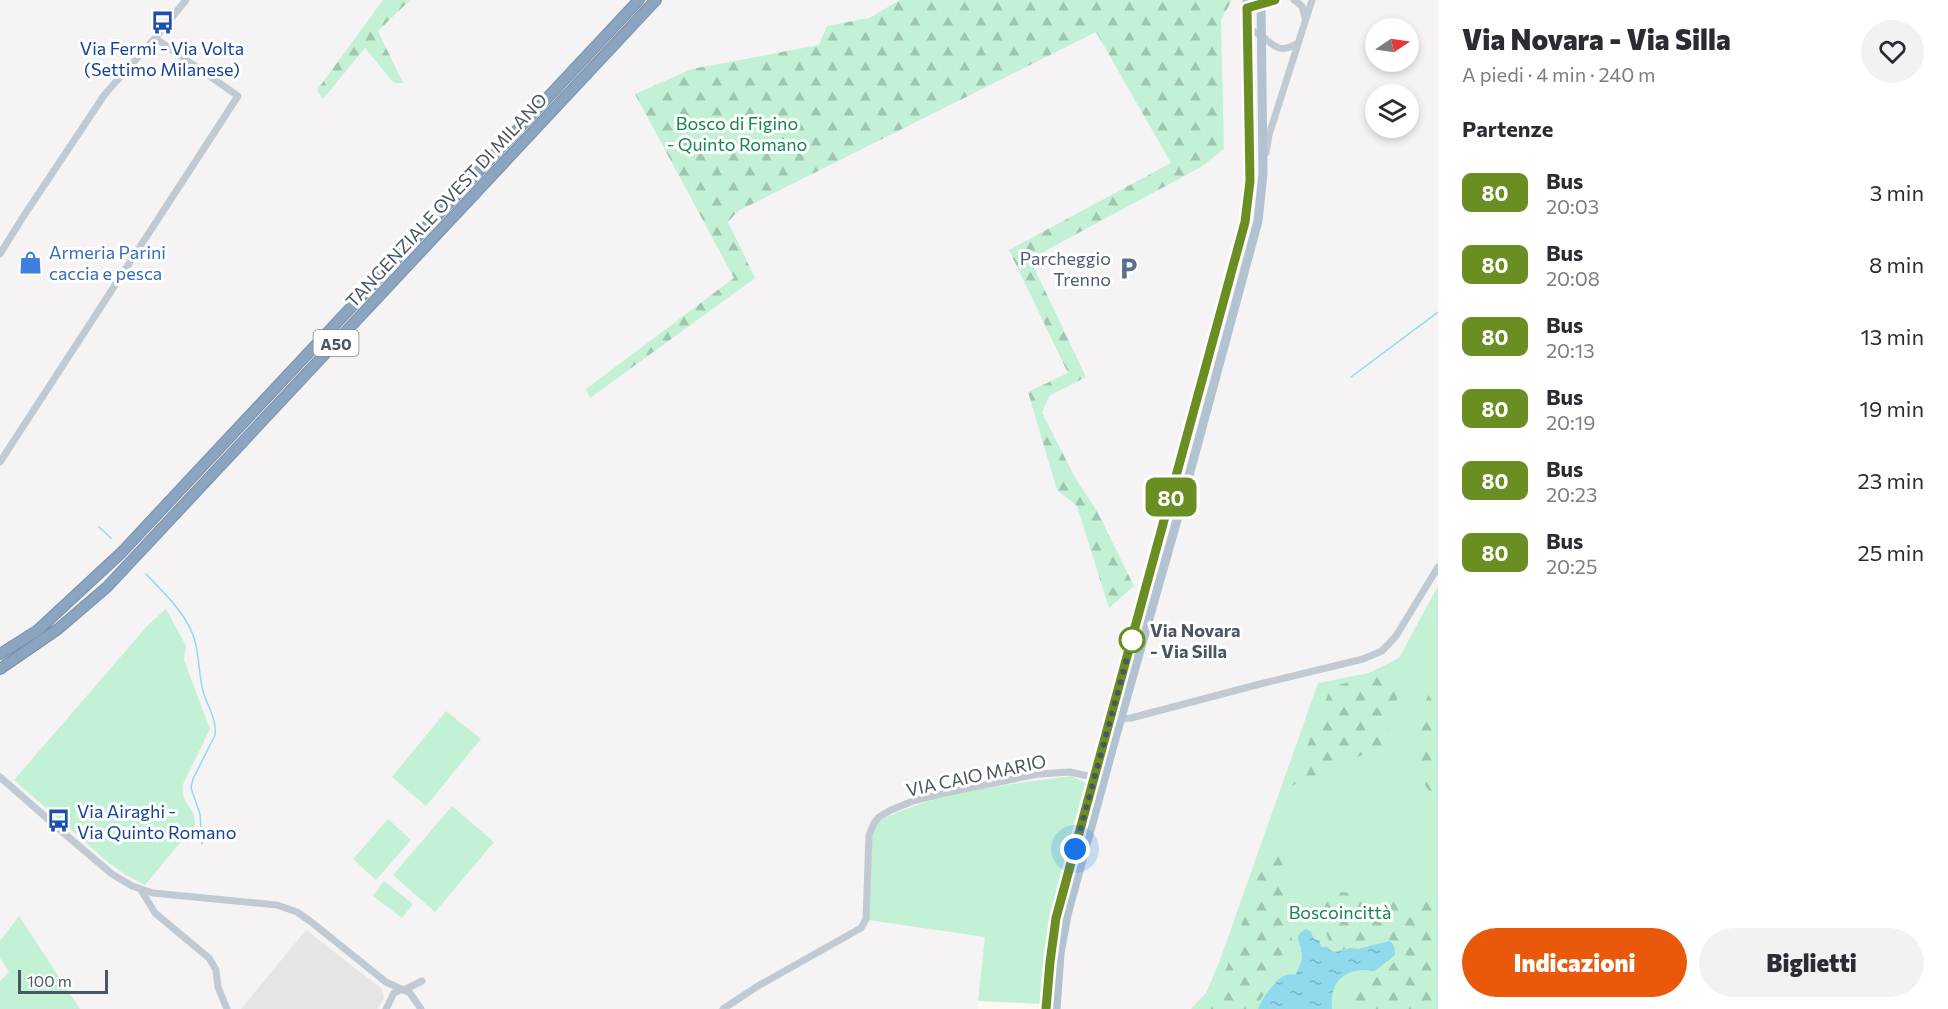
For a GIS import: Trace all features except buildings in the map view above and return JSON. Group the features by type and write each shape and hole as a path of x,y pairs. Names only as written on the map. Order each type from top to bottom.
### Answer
{"highway":[{"name":"TANGENZIALE OVEST DI MILANO","path":"0,654 38,630 122,553 639,0"},
{"name":"TANGENZIALE OVEST DI MILANO","path":"0,669 58,629 115,578 656,0"}],"main road":[{"path":"1056,1009 1060,954 1067,915 1256,231 1263,174 1261,2"},
{"path":"1046,1009 1056,918 1245,222 1250,181 1247,4"}],"street":[{"path":"0,254 105,94 186,0"},
{"path":"1247,4 1275,0"},
{"path":"1294,0 1302,6 1305,20"},
{"path":"1263,174 1269,135 1312,0"},
{"path":"1248,29 1261,35 1273,46 1280,48 1291,47 1298,43"},
{"path":"0,462 238,96 155,38"},
{"path":"1110,719 1131,718 1354,662 1382,651 1396,636 1438,567"},
{"name":"VIA CAIO MARIO","path":"723,1009 758,986 863,926 866,919 869,836 879,817 913,801 1038,774 1070,772 1104,780"},
{"path":"0,777 112,874 141,890 287,908 310,921 386,982 402,990 421,1009"},
{"path":"141,890 155,913 209,958 216,970 218,987 227,1009"},
{"path":"152,908 153,893"},
{"path":"386,982 395,1009"},
{"path":"386,1009 392,998 402,990 421,982 409,1009"}],"shaded area":[{"path":"306,930 382,989 384,998 378,1009 241,1009"},
{"path":"978,1001 1043,1004 1042,1009 977,1009"}],"green space":[{"path":"383,0 410,0 378,31 403,83 394,83 365,48 323,99 317,90"},
{"name":"Bosco di Figino - Quinto Romano","path":"900,0 1232,0 1221,20 1224,149 1201,167 1030,259 1086,377 1049,396 1042,413 1077,481 1097,511 1134,586 1109,608 1077,506 1057,490 1028,392 1068,373 1009,250 1171,163 1096,32 738,211 728,222 755,278 590,398 586,389 734,278 635,94 692,69 819,45 827,26 869,18"},
{"name":"Boscoincittà","path":"1438,586 1438,1009 1191,1009 1206,993 1219,963 1318,683 1369,673 1399,658"},
{"path":"166,609 186,646 184,660 210,729 183,784 184,797 195,818 195,825 145,885 109,863 14,780 149,624"},
{"path":"1392,671 1401,677 1394,716 1383,746 1291,786 1331,687"},
{"path":"1438,684 1438,807 1420,776 1413,727 1429,694"},
{"path":"446,711 481,739 426,806 392,777"},
{"path":"1072,776 1086,783 1062,869 1050,927 1043,1004 978,1001 985,937 868,920 872,833 877,822 900,811 947,796 997,786"},
{"path":"452,806 494,842 435,912 393,875"},
{"path":"388,819 411,840 376,880 353,859"},
{"path":"1268,848 1287,855 1287,914 1295,949 1254,1009 1206,1009 1216,998"},
{"path":"384,881 413,904 402,918 373,896"},
{"path":"1438,885 1438,1009 1350,1009 1350,985 1371,978 1385,970 1396,959 1398,950 1396,943 1387,939 1337,951 1332,949 1319,913 1328,894 1344,892 1359,896 1428,897"},
{"path":"19,916 80,1009 0,1009 0,981 9,972 0,958 0,941"}],"water":[{"path":"1306,929 1311,932 1314,939 1319,940 1321,947 1328,947 1335,952 1389,941 1394,945 1395,955 1375,971 1356,971 1342,978 1333,991 1332,1009 1258,1009 1278,980 1286,975 1296,974 1302,958 1298,938"}],"waterway":[{"path":"1351,377 1438,312"},
{"path":"99,527 111,538"},
{"path":"146,574 175,605 192,631 203,691 215,723 215,735 193,779 191,788 200,814 202,844"}],"bus line":[{"name":"80","path":"1046,1009 1056,918 1245,222 1250,181 1247,8 1275,0"}],"place":[{"name":"Via Fermi - Via Volta (Settimo Milanese)","path":"162,22"},
{"name":"Armeria Parini caccia e pesca","path":"31,262"},
{"name":"Parcheggio Trenno","path":"1129,268"},
{"name":"Via Novara - Via Silla","path":"1132,640"},
{"name":"Via Airaghi - Via Quinto Romano","path":"59,821"}],"route":[{"path":"1075,849 1132,640"}]}
